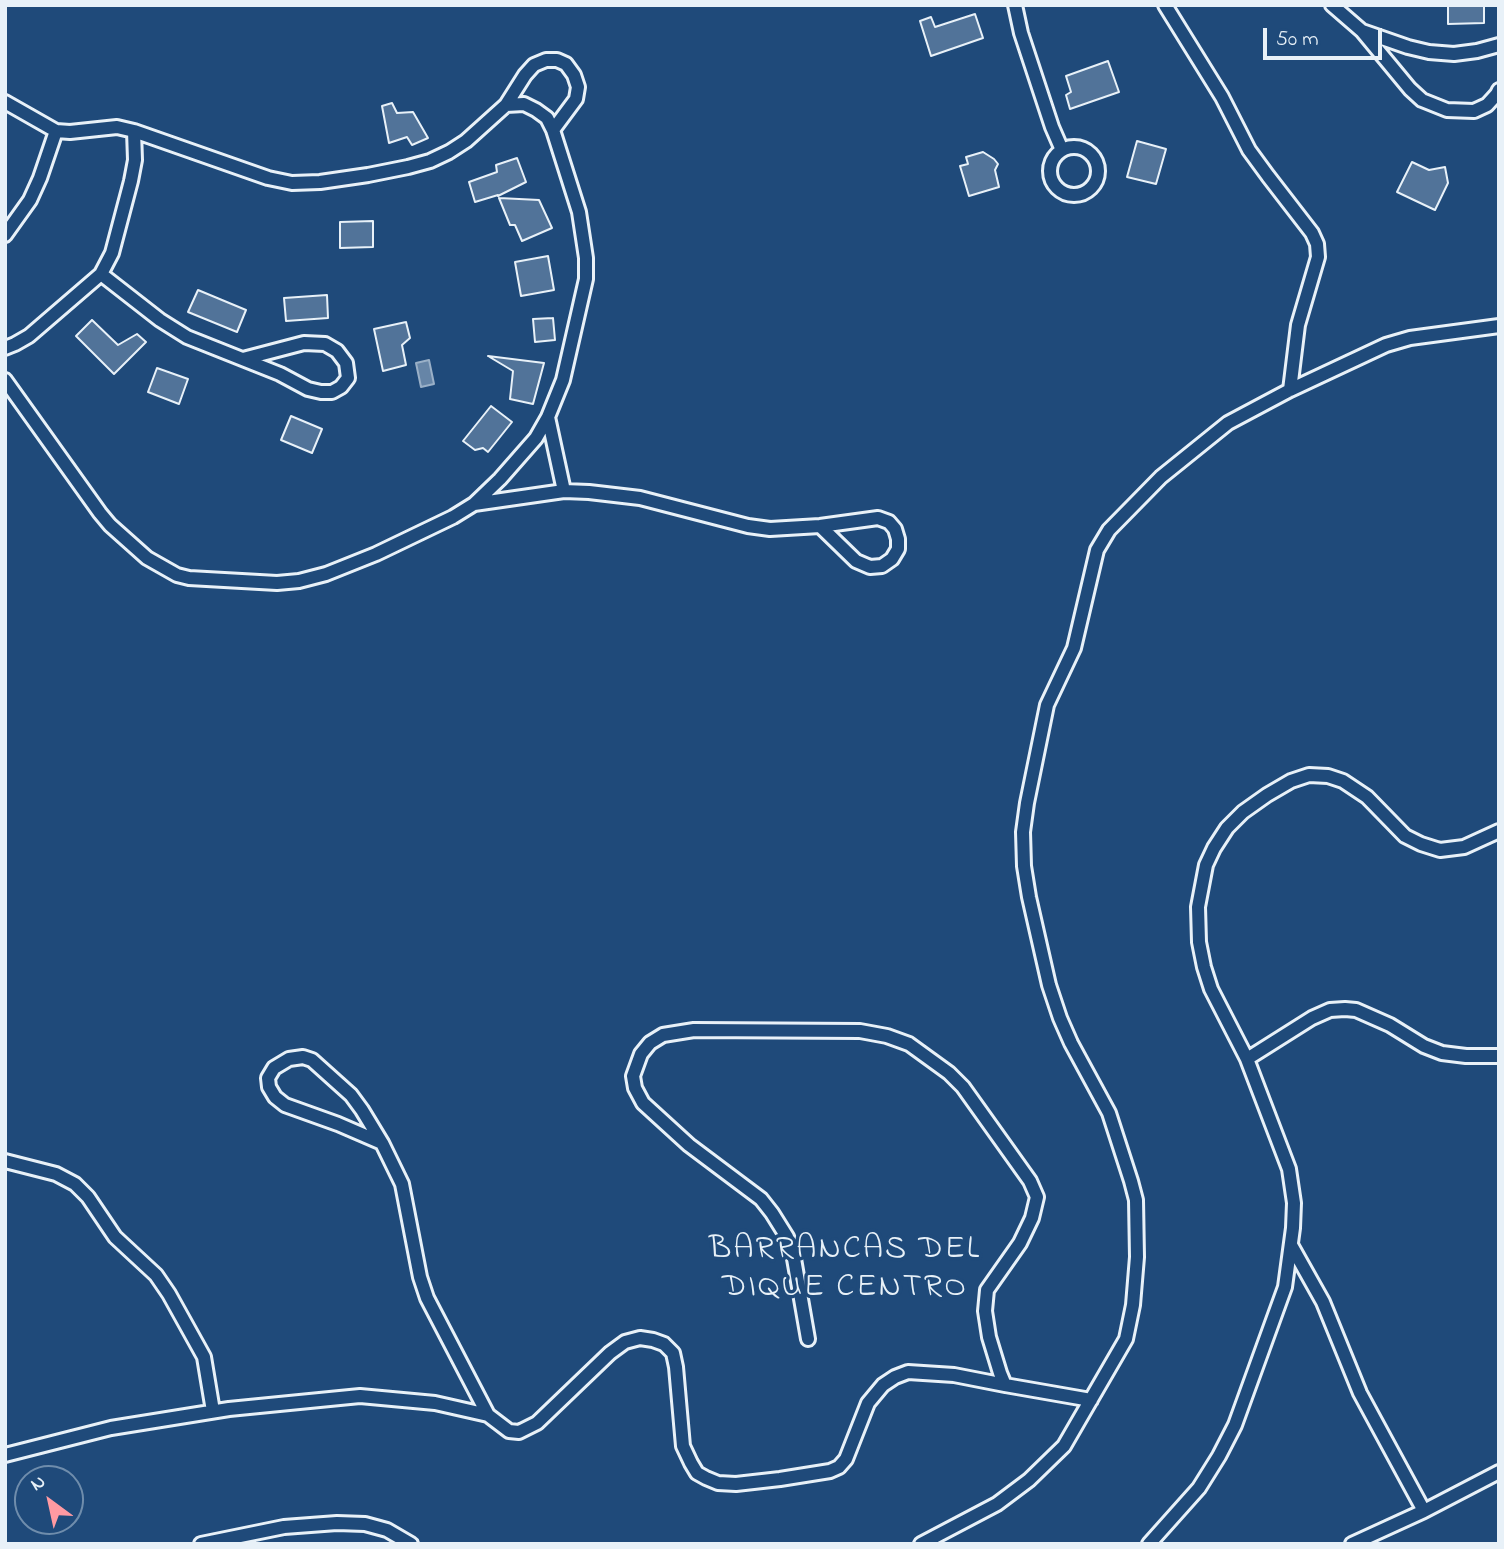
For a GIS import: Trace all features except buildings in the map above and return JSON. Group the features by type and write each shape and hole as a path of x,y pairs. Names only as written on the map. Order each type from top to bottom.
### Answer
{"street":[{"path":"1015,5 1021,33 1062,150"},
{"path":"1165,5 1222,97 1249,150 1312,233 1317,244 1318,257 1298,325 1290,390"},
{"path":"1332,5 1362,31 1409,89 1422,100 1447,110 1474,111 1487,105 1499,89"},
{"path":"1362,31 1408,47 1454,54 1499,45"},
{"path":"5,102 57,131 117,127 268,178 292,183 320,182 408,167 449,152 480,131 506,105 524,75 534,65 546,60 557,60 566,64 578,87 576,99 553,130"},
{"path":"5,380 110,525 147,558 177,575 277,583 299,581 326,574 376,554 453,517 474,504 520,458 548,417 563,380 586,279 579,212 553,130 547,118 536,110 524,104 506,105"},
{"path":"5,235 30,200 57,131"},
{"path":"5,348 29,336 101,274 112,253 131,181 135,160 134,131"},
{"path":"101,274 160,320 187,337 280,374 308,389 332,392 341,387 348,378 346,363 337,351 325,344 304,343 243,359"},
{"path":"921,1544 997,1504 1028,1480 1064,1446 1126,1339 1133,1306 1137,1257 1136,1200 1109,1113 1060,1018 1049,985 1024,866 1023,832 1047,705 1074,648 1097,550 1109,530 1161,478 1228,423 1290,390 1386,345 1410,338 1499,326"},
{"path":"548,417 564,491"},
{"path":"474,504 564,491 639,498 747,526 770,528 820,526 878,518 889,522 895,529 898,549 892,559 882,566 870,567 856,561 820,526"},
{"path":"1149,1544 1199,1488 1235,1425 1284,1287 1294,1203 1289,1169 1247,1059 1211,989 1204,967 1199,942 1198,907 1206,864 1227,828 1243,812 1291,781 1309,775 1328,776 1343,781 1367,797 1405,836 1440,850 1464,847 1499,831"},
{"path":"1247,1059 1312,1018 1330,1010 1345,1009 1356,1010 1390,1025 1441,1053 1499,1056"},
{"path":"808,1339 793,1253 787,1237 772,1213 761,1199 689,1145 643,1103 635,1088 633,1076 641,1054 650,1043 663,1035 694,1030 860,1031 909,1044 949,1073 963,1087 1030,1181 1037,1197 1032,1218 1020,1243 987,1290 985,1311 989,1337 1005,1385"},
{"path":"382,1143 285,1105 275,1097 270,1087 268,1078 274,1068 289,1059 303,1057 312,1060 351,1095 362,1110 382,1143 402,1184 420,1277 427,1298 488,1415 509,1432 520,1432 537,1423 610,1353 625,1342 640,1338 664,1344 673,1353 683,1446 697,1473 718,1483 736,1484 830,1471 839,1467 846,1459 868,1403 883,1385 908,1372 954,1375 1091,1400"},
{"path":"5,1161 56,1174 75,1184 115,1237 156,1275 204,1357 214,1411"},
{"path":"1290,1244 1323,1302 1360,1393 1424,1511"},
{"path":"5,1455 111,1428 214,1411 360,1396 435,1403 488,1415"},
{"path":"1352,1544 1499,1472"},
{"path":"201,1544 284,1527 337,1523 365,1524 387,1530 411,1544"}],"water":[{"path":"429,360 434,384 421,387 416,363"}],"district":[{"name":"BARRANCAS DEL DIQUE CENTRO","path":"845,1271"}]}
